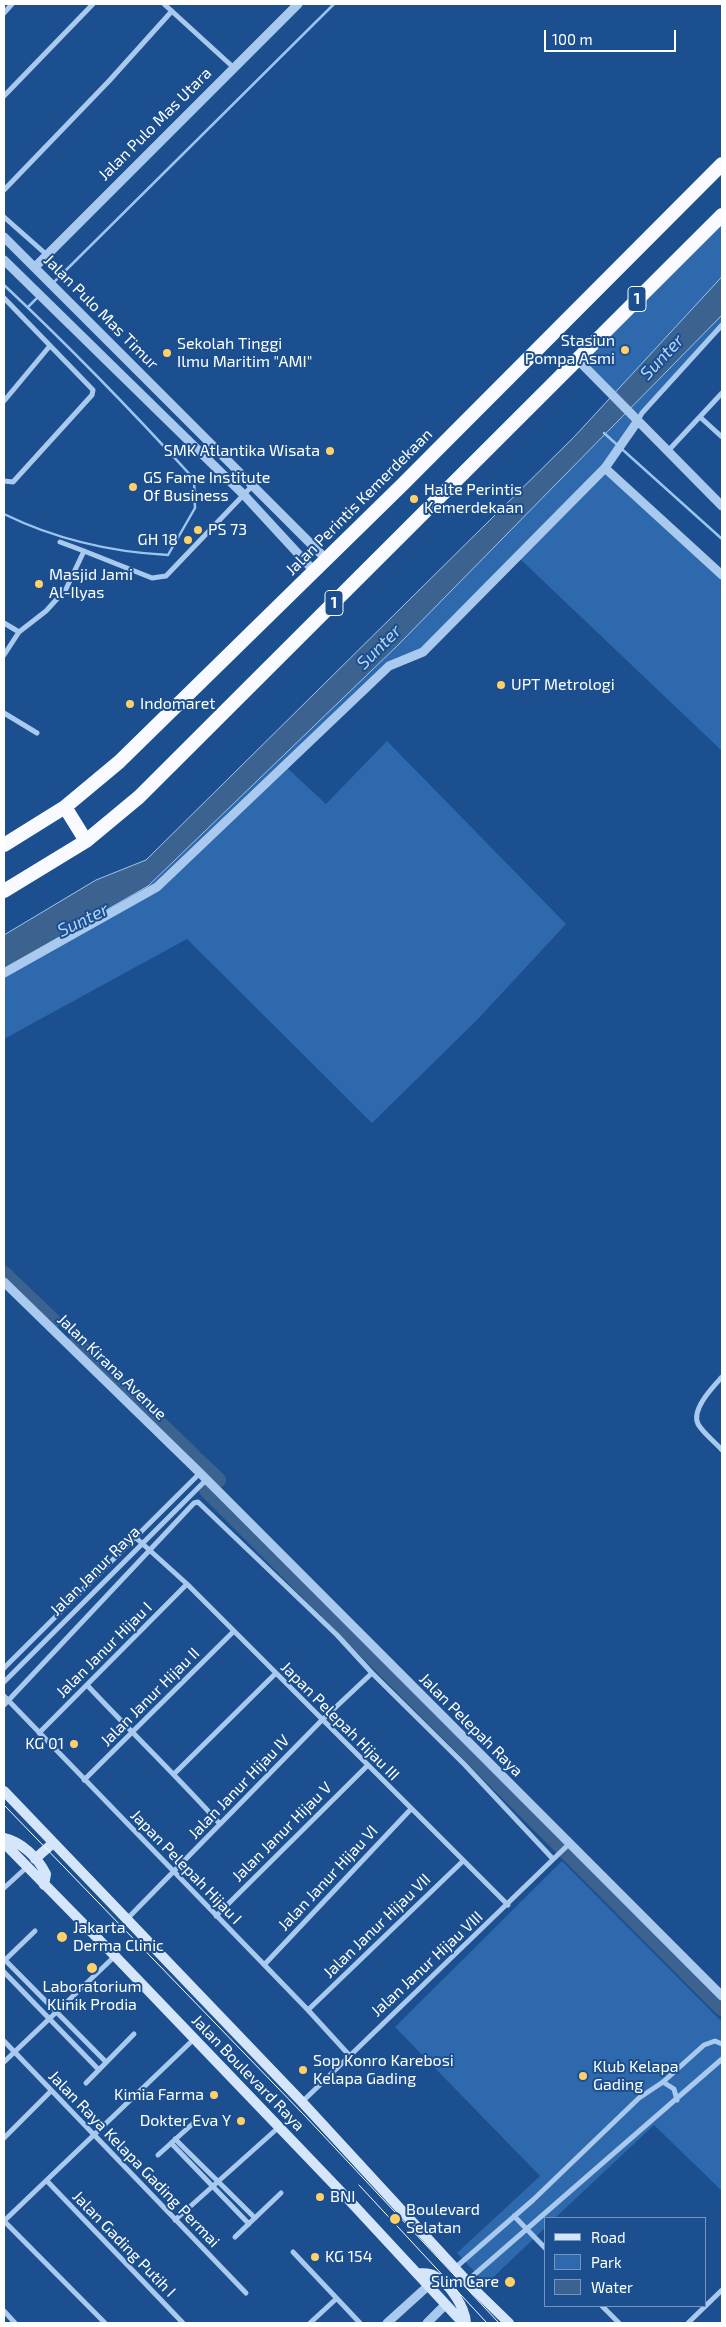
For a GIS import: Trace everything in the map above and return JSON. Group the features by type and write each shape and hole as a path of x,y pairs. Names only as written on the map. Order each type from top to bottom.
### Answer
{"highway":[{"name":"Jalan Perintis Kemerdekaan","path":"4,843 65,807 119,762 314,571 722,164"},
{"name":"1","path":"4,891 86,841 139,797 722,215"},
{"path":"65,807 86,841"}],"main road":[{"name":"Jalan Boulevard Raya","path":"4,1791 302,2102 475,2290 509,2323"},
{"path":"4,1838 20,1844 35,1859 46,1874 44,1884"},
{"name":"Jalan Boulevard Raya","path":"4,1843 279,2127 429,2285 445,2305 465,2323"},
{"path":"35,1859 53,1843"},
{"path":"417,2273 442,2275 451,2264"},
{"path":"436,2276 459,2300 465,2312 465,2323"},
{"path":"459,2300 463,2294 475,2290"}],"street":[{"path":"4,13 12,4"},
{"path":"4,96 93,4"},
{"path":"164,4 233,66"},
{"name":"Jalan Pulo Mas Utara","path":"35,267 233,66 298,4"},
{"path":"4,190 172,11"},
{"name":"Jalan Pulo Mas Timur","path":"4,217 47,255"},
{"name":"Jalan Pulo Mas Timur","path":"4,237 326,558"},
{"path":"4,260 244,495 314,571"},
{"path":"4,481 13,482 92,395 93,390 5,302"},
{"path":"4,973 157,887 389,666 423,652 607,466 632,432 636,421 642,413 721,327"},
{"path":"4,401 50,347"},
{"path":"578,360 636,421 722,506"},
{"path":"668,452 722,393"},
{"path":"700,417 722,437"},
{"path":"607,466 722,575"},
{"path":"60,542 152,578 160,578 172,572 253,485"},
{"path":"4,655 19,632 46,611 63,594 84,551"},
{"path":"4,623 19,632"},
{"path":"4,713 37,733"},
{"name":"Jalan Kirana Avenue","path":"4,1282 203,1476"},
{"path":"722,1377 700,1406 697,1415 698,1423 722,1450"},
{"name":"Jalan Janur Raya","path":"4,1668 137,1535 203,1476"},
{"name":"Jalan Janur Raya","path":"4,1682 143,1541 203,1476"},
{"name":"Jalan Pelepah Raya","path":"203,1476 568,1845 722,1996"},
{"name":"Jalan Pelepah Raya","path":"150,1548 194,1503 200,1504 337,1635 372,1673 555,1857"},
{"name":"Japan Pelepah Hijau III","path":"137,1535 366,1766 508,1905"},
{"path":"5,1700 150,1548"},
{"name":"Jalan Janur Hijau I","path":"39,1734 187,1584"},
{"name":"Jalan Janur Hijau II","path":"84,1780 234,1631"},
{"name":"Jalan Janur Hijau IV","path":"126,1920 321,1721 372,1673"},
{"path":"175,1773 275,1674"},
{"path":"87,1685 175,1773 220,1824"},
{"name":"Japan Pelepah Hijau I","path":"5,1700 308,2010 350,2056"},
{"name":"Jalan Janur Hijau V","path":"216,1916 366,1766"},
{"name":"Jalan Janur Hijau VI","path":"264,1965 411,1809"},
{"name":"Jalan Janur Hijau VIII","path":"302,2102 568,1845"},
{"name":"Jalan Janur Hijau VII","path":"308,2010 463,1860"},
{"path":"4,1888 27,1867"},
{"path":"35,1931 4,1960 106,2062"},
{"path":"4,2062 115,1956"},
{"path":"4,1972 99,2070"},
{"path":"86,2083 134,2034"},
{"path":"105,2323 4,2221 194,2039"},
{"name":"Jalan Raya Kelapa Gading Permai","path":"4,2041 246,2293"},
{"path":"451,2264 514,2216 639,2098 663,2082 704,2045 715,2042 722,2044"},
{"path":"467,2281 722,2059"},
{"path":"663,2082 674,2089 677,2095 676,2100"},
{"path":"4,2138 51,2091"},
{"path":"158,2155 199,2118"},
{"path":"175,2220 279,2127"},
{"path":"173,2141 218,2181 255,2218"},
{"path":"173,2141 249,2224"},
{"name":"Jalan Gading Putih I","path":"47,2181 183,2323"},
{"path":"235,2237 281,2193"},
{"path":"514,2216 544,2247"},
{"path":"293,2252 360,2323"},
{"path":"387,2323 429,2285"},
{"path":"706,2306 722,2290"},
{"path":"310,2323 336,2299"},
{"path":"427,2323 445,2305"},
{"path":"603,2307 619,2323"},
{"path":"688,2323 704,2307"},
{"path":"4,2311 15,2323"}],"green space":[{"path":"722,218 722,277 612,396 578,360"},
{"path":"722,315 722,325 642,413 605,468 722,576 721,750 518,557 423,652 396,661 286,767 326,804 387,741 566,924 477,1020 372,1123 187,939 4,1039 4,969 148,886 406,636"},
{"name":"Klub Kelapa Gading","path":"562,1861 722,2022 722,2191 654,2125 556,2217 544,2217 544,2229 486,2284 457,2253 540,2176 395,2027"}],"water":[{"name":"Sunter","path":"722,277 722,315 397,646 148,886 4,969 4,935 96,880 146,860 574,437"}],"waterway":[{"path":"53,283 334,4"},
{"path":"4,285 101,380 194,479 195,508 168,555 125,551 84,543 43,531 4,514"},
{"path":"28,307 38,297"},
{"path":"604,433 722,539"},
{"path":"4,1274 53,1321"},
{"path":"76,1343 193,1456"},
{"path":"197,1460 218,1480"},
{"path":"207,1490 722,2008"}],"tram line":[{"path":"4,1805 305,2116 499,2323"},
{"path":"359,2185 487,2323"}],"place":[{"name":"Stasiun Pompa Asmi","path":"625,350"},
{"name":"Sekolah Tinggi Ilmu Maritim \"AMI\"","path":"167,353"},
{"name":"SMK Atlantika Wisata","path":"330,451"},
{"name":"GS Fame Institute Of Business","path":"133,487"},
{"name":"Halte Perintis Kemerdekaan","path":"414,499"},
{"name":"PS 73","path":"198,530"},
{"name":"GH 18","path":"188,540"},
{"name":"Masjid Jami Al-Ilyas","path":"39,584"},
{"name":"UPT Metrologi","path":"501,685"},
{"name":"Indomaret","path":"130,704"},
{"name":"KG 01","path":"74,1744"},
{"name":"Jakarta Derma Clinic","path":"62,1937"},
{"name":"Laboratorium Klinik Prodia","path":"92,1968"},
{"name":"Sop Konro Karebosi Kelapa Gading","path":"303,2070"},
{"name":"Klub Kelapa Gading","path":"583,2076"},
{"name":"Kimia Farma","path":"214,2095"},
{"name":"Dokter Eva Y","path":"241,2121"},
{"name":"BNI","path":"320,2197"},
{"name":"Boulevard Selatan","path":"395,2219"},
{"name":"KG 154","path":"315,2257"},
{"name":"Slim Care","path":"510,2282"}]}
